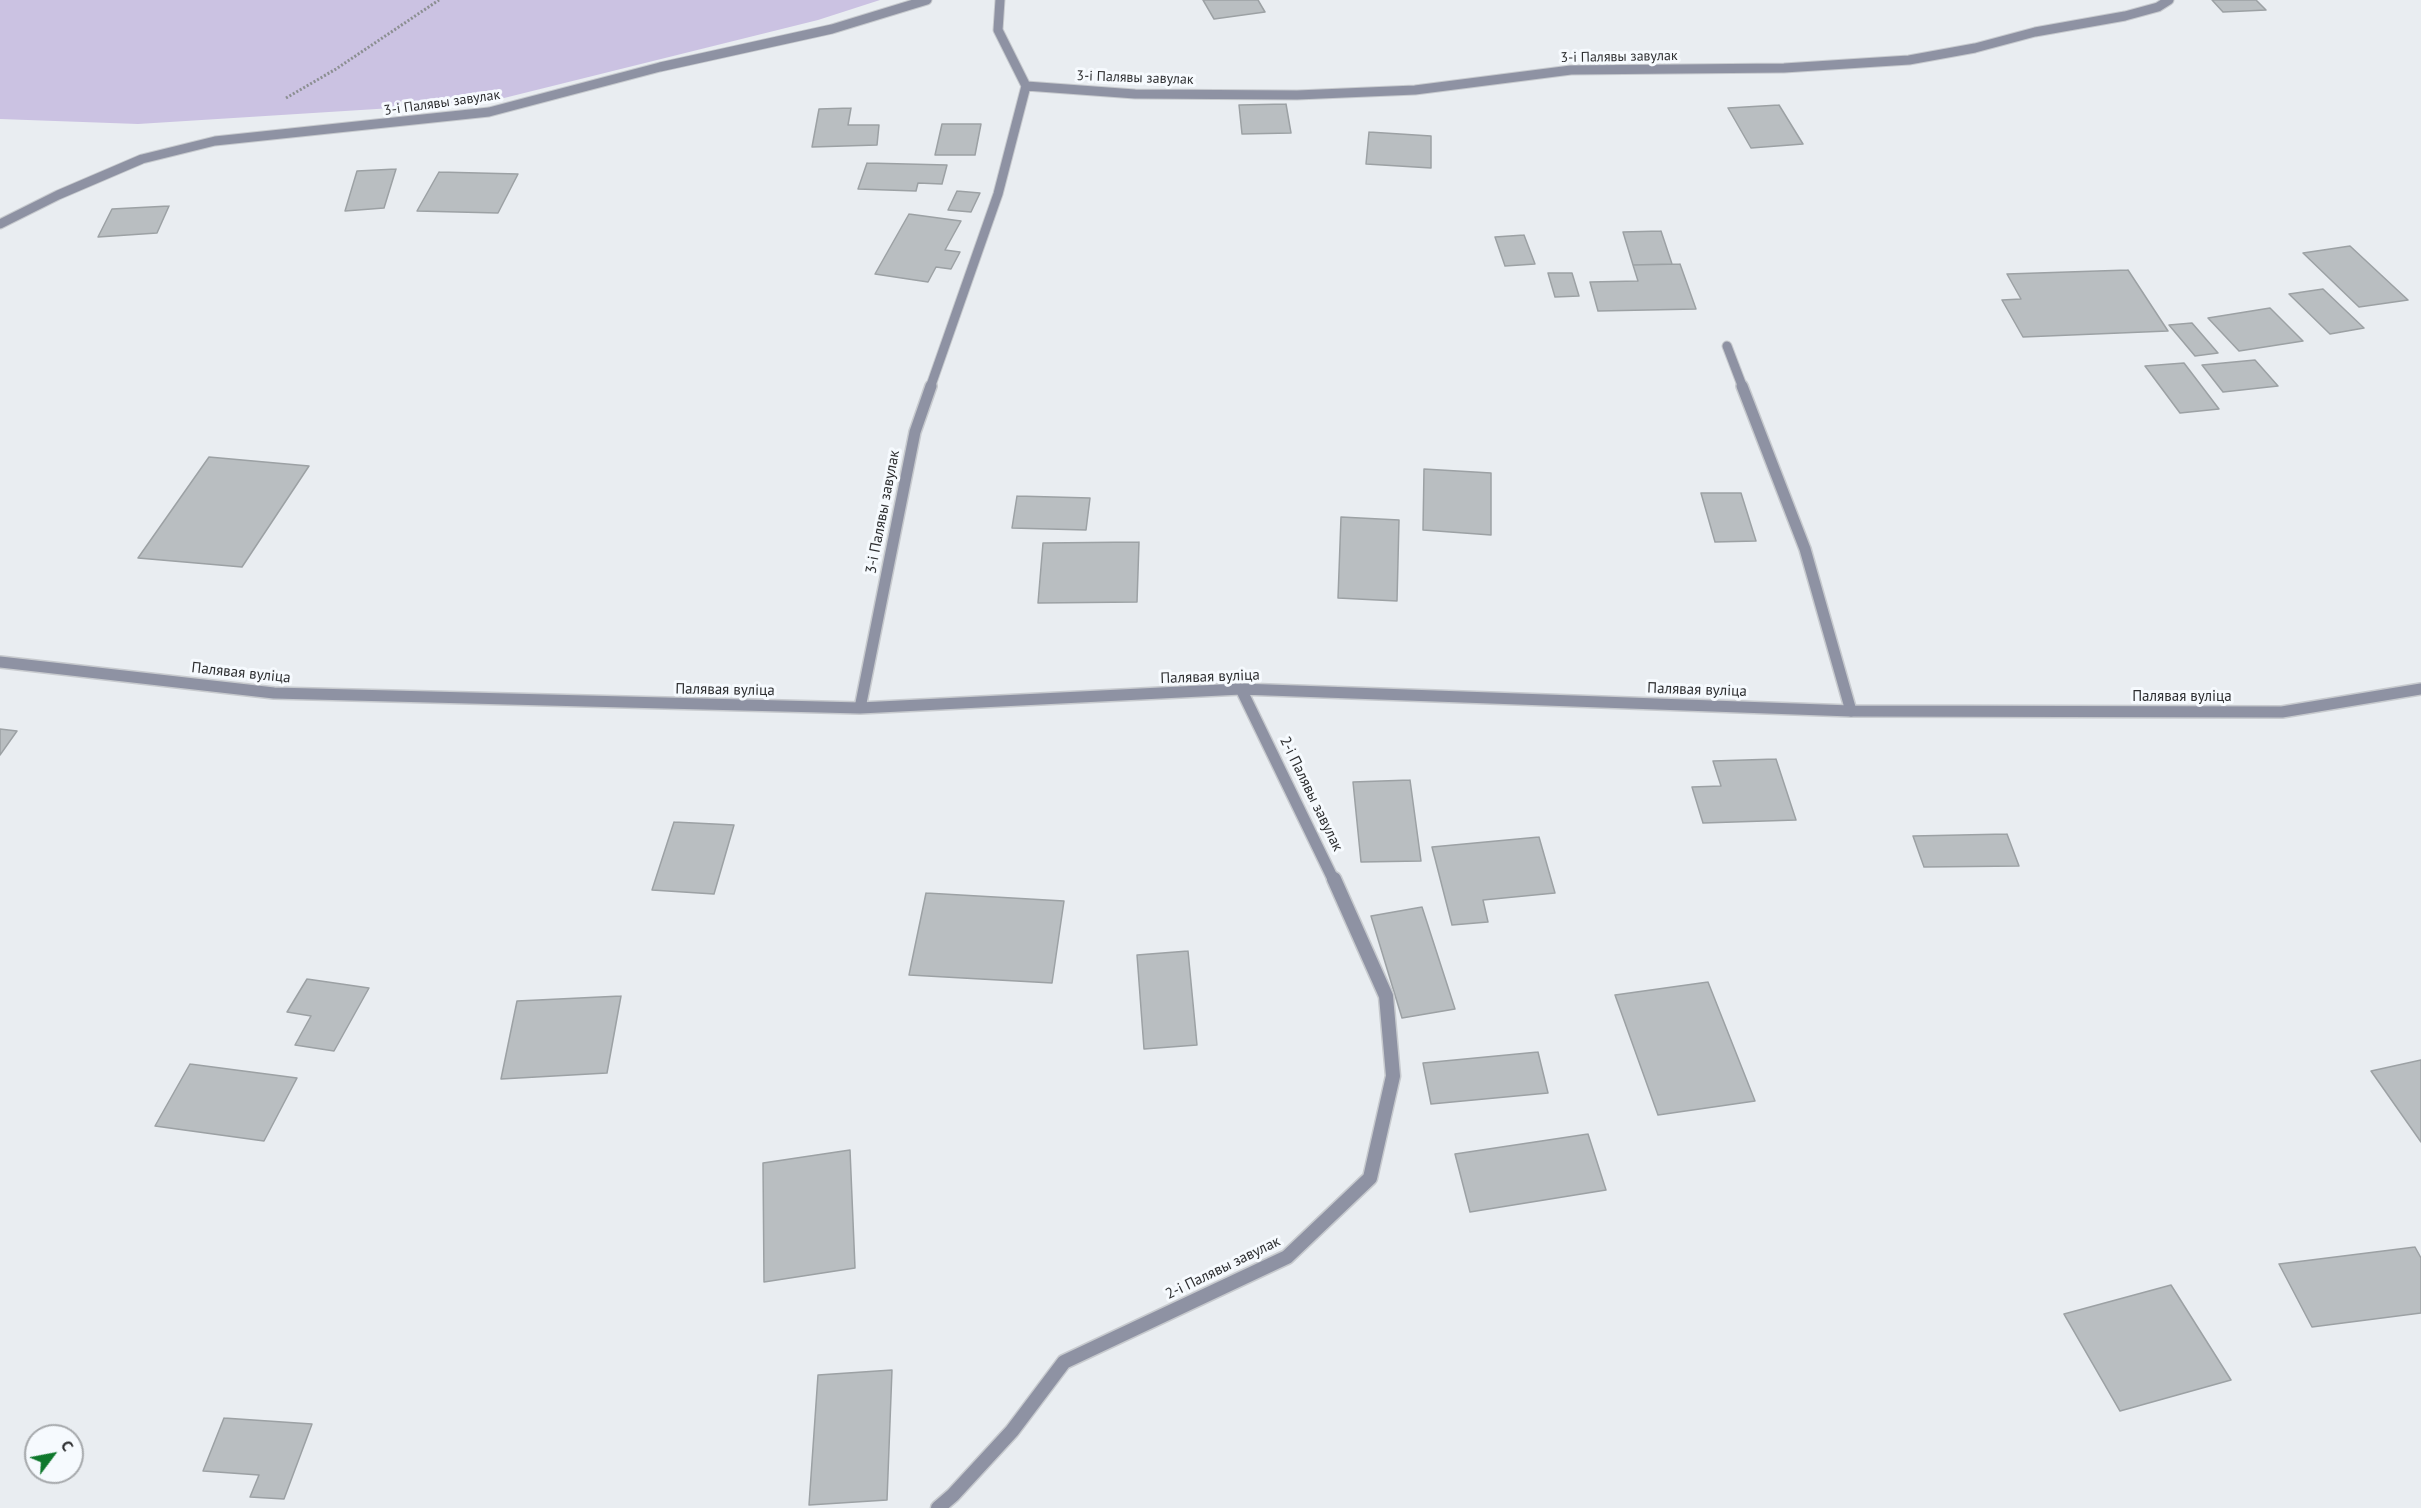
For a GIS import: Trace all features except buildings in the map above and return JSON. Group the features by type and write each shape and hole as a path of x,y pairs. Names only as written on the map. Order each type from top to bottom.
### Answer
{"street":[{"name":"3-і Палявы завулак","path":"0,224 89,181 142,159 215,141 489,112 660,67 832,29 927,0"},
{"path":"1000,0 999,30 1026,86"},
{"name":"3-і Палявы завулак","path":"860,708 915,432 998,194 1026,86 1135,94 1297,95 1415,90 1571,70 1784,68 1909,60 1975,48 2035,32 2125,16 2157,7 2169,0"},
{"path":"1727,346 1805,549 1851,711"},
{"name":"Палявая вуліца","path":"0,662 274,693 860,708 1242,689 1851,711 2282,712 2421,689"},
{"name":"2-і Палявы завулак","path":"938,1508 953,1495 1012,1431 1064,1362 1287,1257 1370,1178 1393,1076 1386,996 1321,851 1242,689"}],"path":[{"path":"280,101 336,69 439,0"}],"shaded area":[{"path":"0,0 880,0 818,20 488,102 138,124 0,119"}]}
